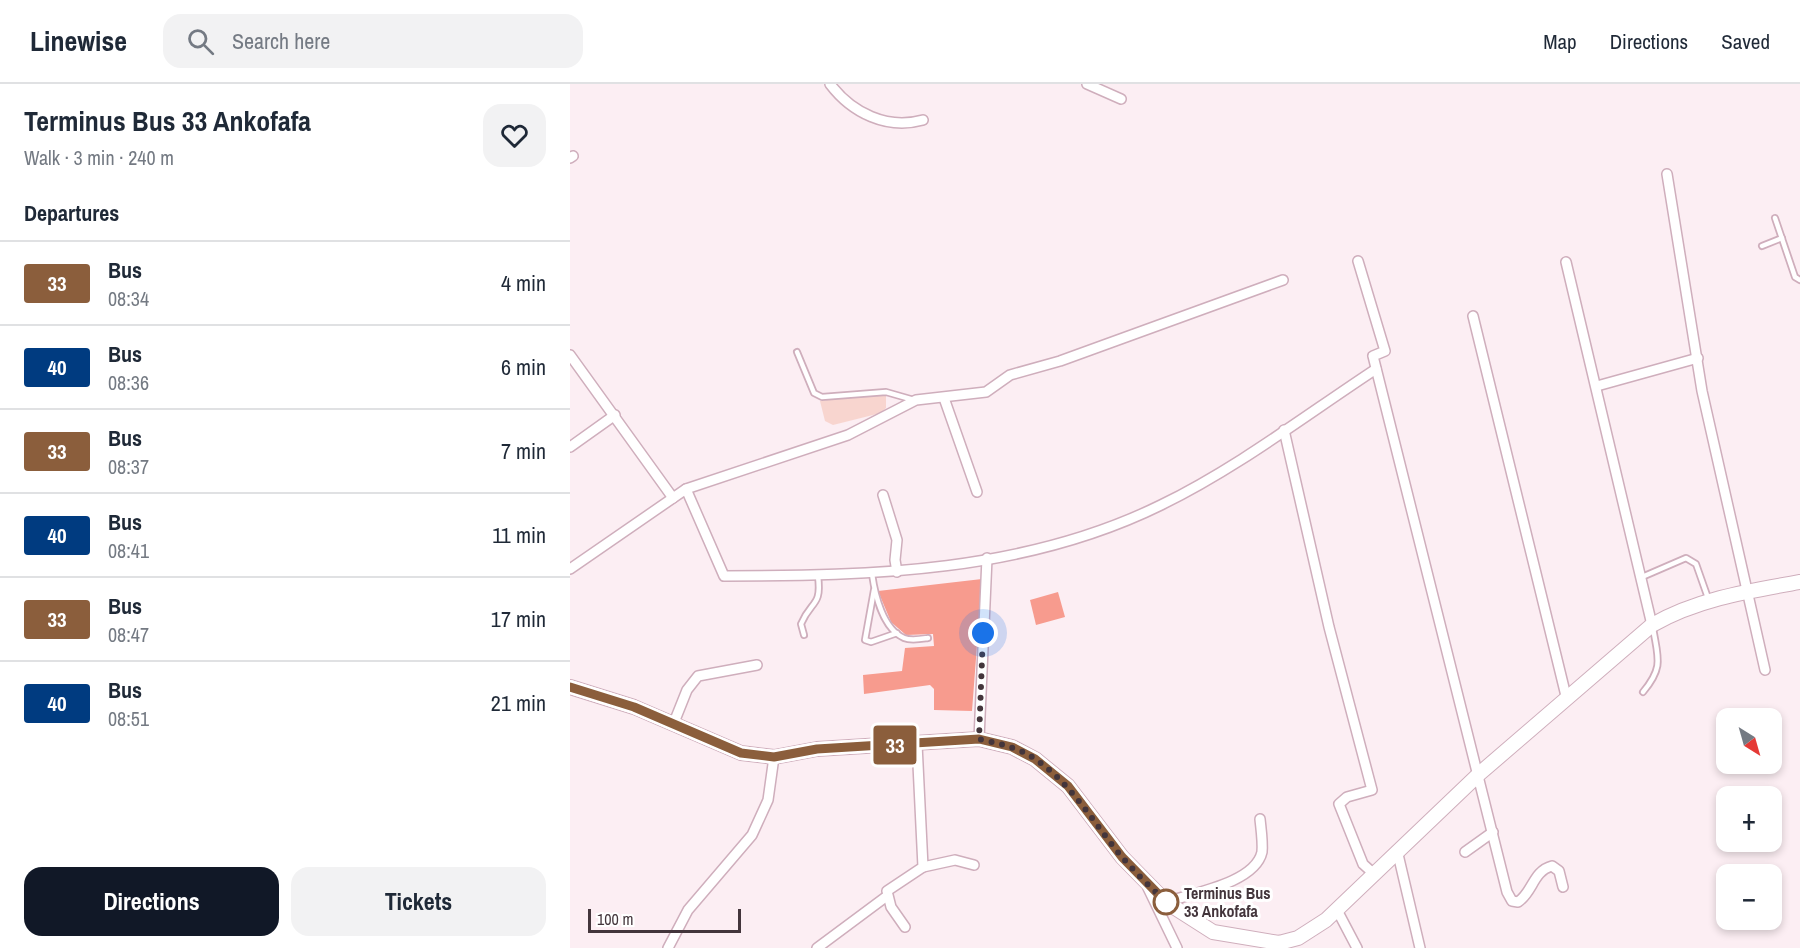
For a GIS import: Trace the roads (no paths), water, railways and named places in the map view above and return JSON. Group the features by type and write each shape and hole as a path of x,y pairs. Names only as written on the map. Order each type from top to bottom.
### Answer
{"street":[{"path":"830,84 838,95 879,122 906,125 923,120"},
{"path":"1087,84 1121,99"},
{"path":"1667,174 1702,391 1745,592 1765,670"},
{"path":"1358,261 1385,351 1373,356 1376,369 1507,892 1512,901 1518,902 1523,898 1540,870 1552,866 1559,871 1563,887"},
{"path":"1566,262 1652,626"},
{"path":"570,569 686,489 848,435 916,400 986,392 1010,375 1060,361 1283,280"},
{"path":"1473,316 1567,700"},
{"path":"570,355 673,498"},
{"path":"1597,386 1698,358"},
{"path":"686,489 724,576 872,574 987,558 1052,546 1124,522 1162,505 1223,471 1376,369"},
{"path":"944,398 977,492"},
{"path":"570,447 615,415"},
{"path":"1284,430 1329,627 1372,790 1347,797 1340,804 1363,864 1374,874"},
{"path":"883,495 897,540 895,560 897,572"},
{"path":"979,739 987,558"},
{"path":"570,687 634,707 741,753 774,757 817,749 979,739 1012,747 1035,759 1068,786 1122,857 1166,902 1213,932 1272,945 1298,938 1337,910 1397,850 1479,774 1652,626 1674,612 1708,601 1800,582"},
{"path":"673,724 687,690 698,676 757,665"},
{"path":"917,744 923,867"},
{"path":"668,948 688,910 752,835 768,800 774,757"},
{"path":"1166,902 1245,876 1256,866 1262,851 1260,819"},
{"path":"1465,852 1492,832"},
{"path":"1397,850 1420,948"},
{"path":"905,927 886,897 887,891 923,867 955,860 974,865"},
{"path":"1144,879 1177,948"},
{"path":"817,948 886,897"},
{"path":"1337,910 1357,948"}],"lane":[{"path":"1775,218 1795,277 1800,280"},
{"path":"1762,246 1782,238"},
{"path":"797,352 814,393 822,397 886,392 916,400"},
{"path":"1640,577 1663,570 1675,561 1686,558 1696,564 1708,601"},
{"path":"872,574 874,590 886,619 897,633 907,639 928,638"},
{"path":"804,635 801,624 805,615 819,599 818,576"},
{"path":"874,590 866,640 871,642 897,633"},
{"path":"1643,692 1656,676 1658,658 1652,626"}],"place":[{"name":"Terminus Bus 33 Ankofafa","path":"1166,902"}]}
